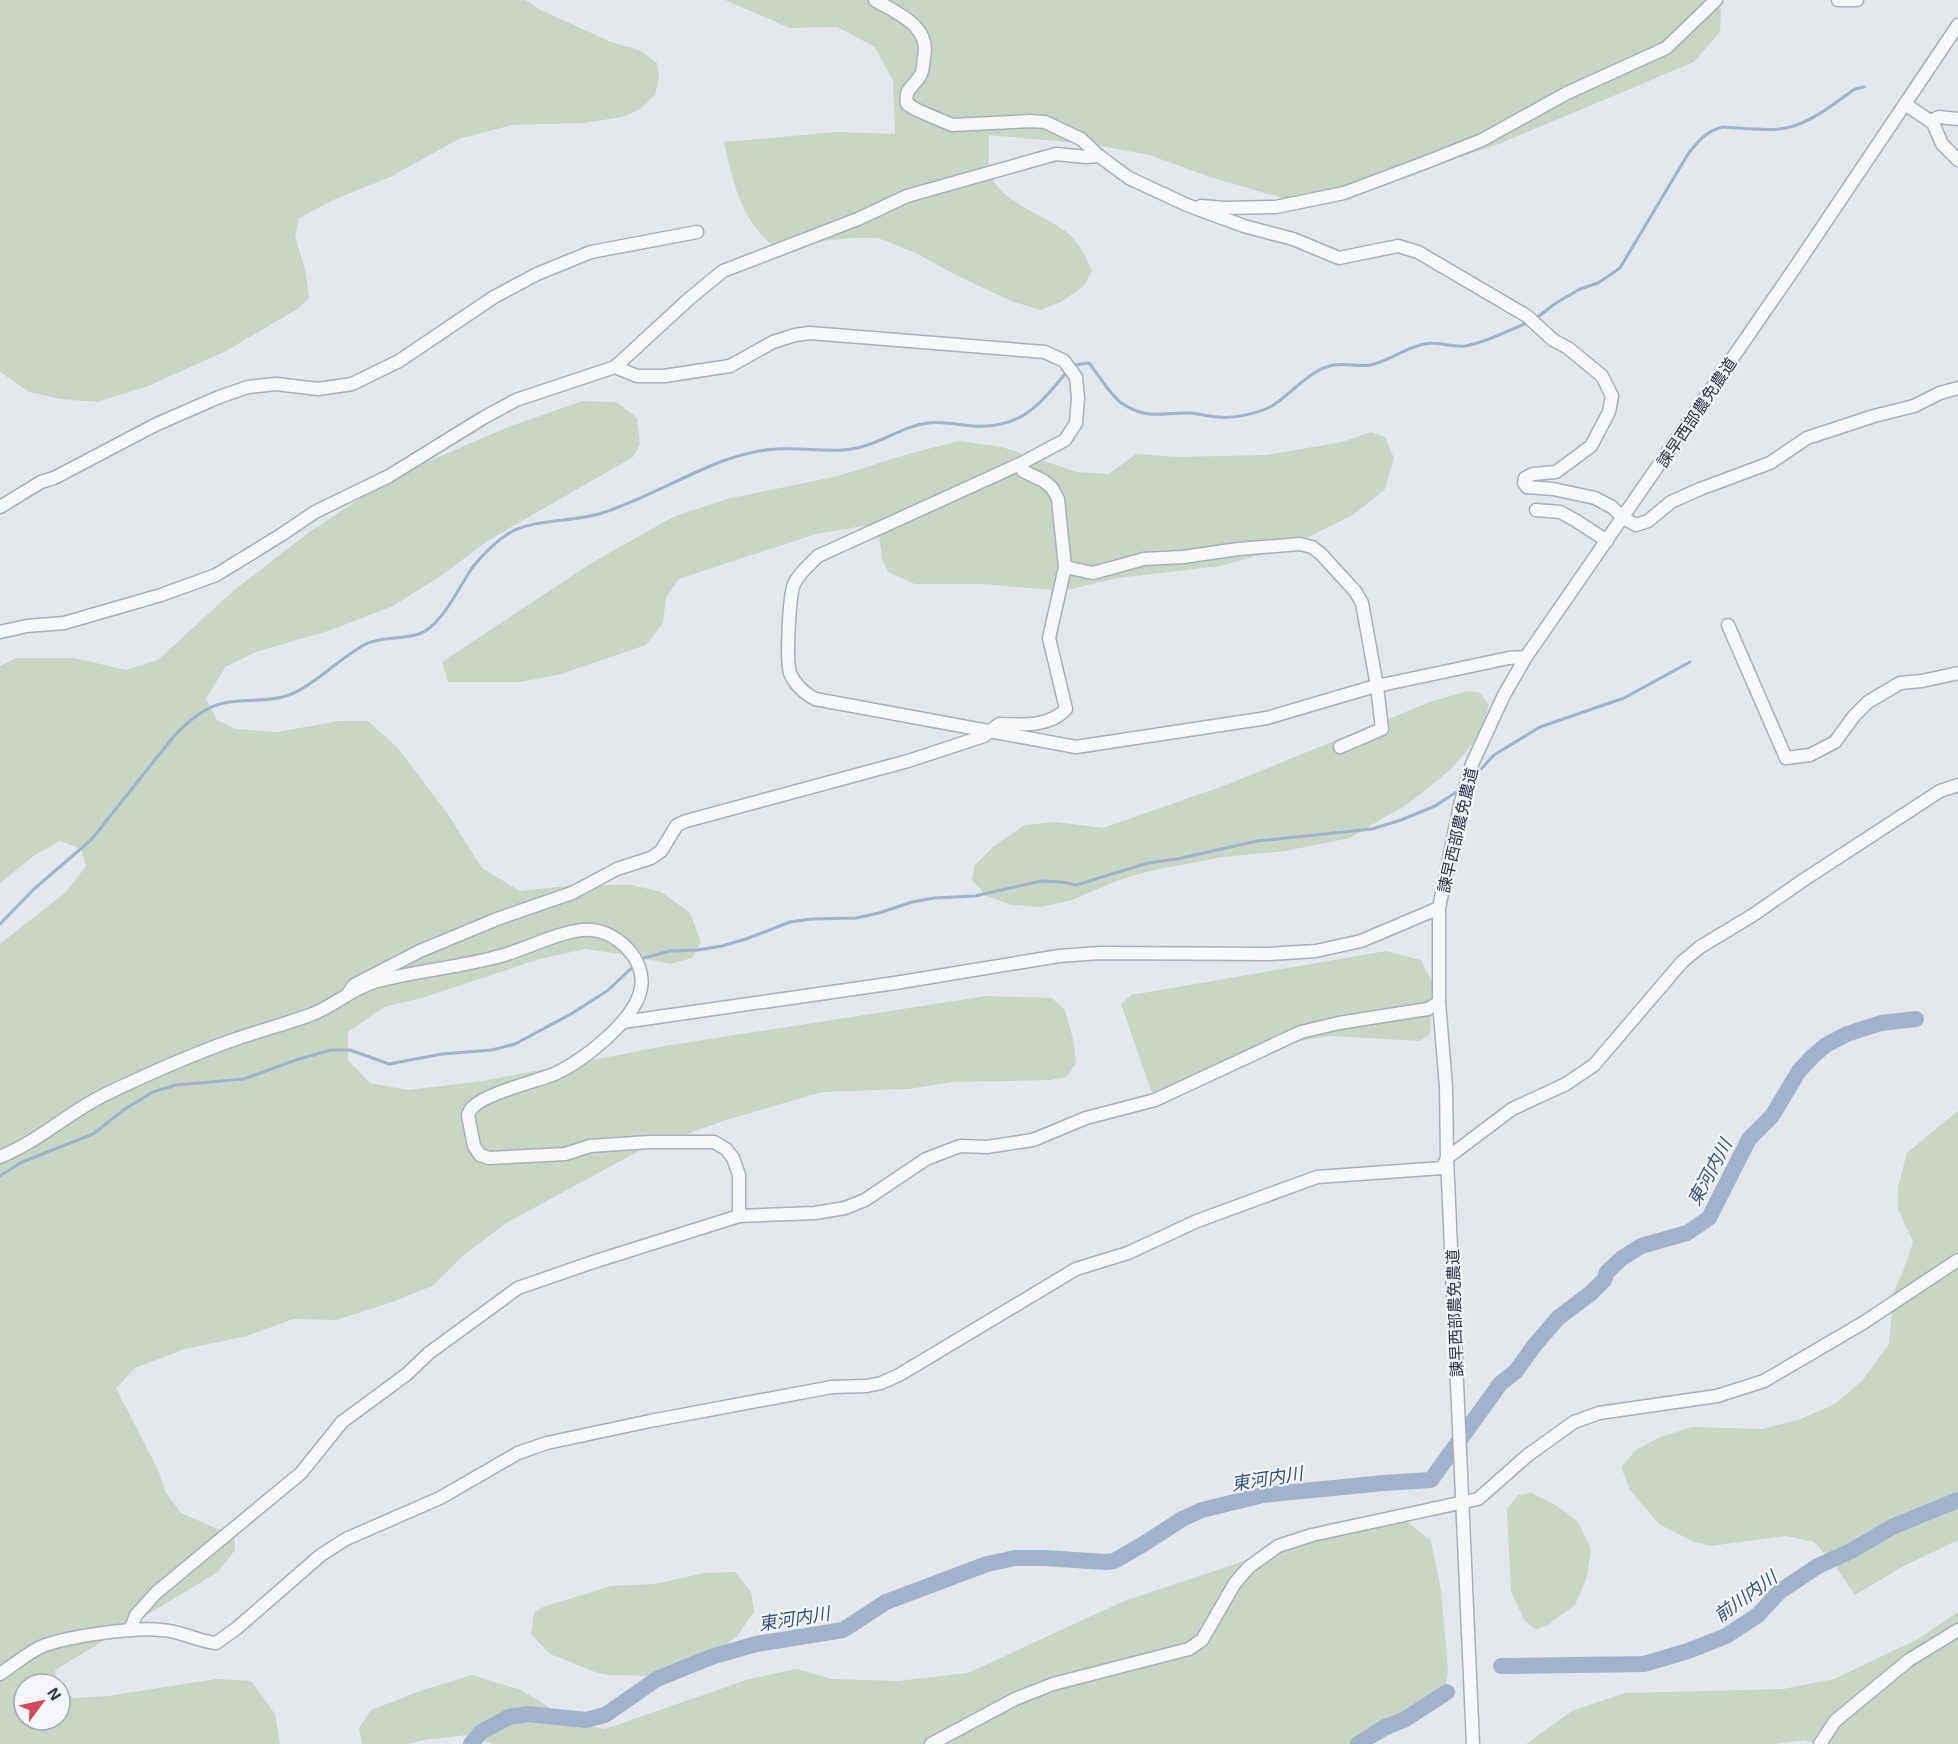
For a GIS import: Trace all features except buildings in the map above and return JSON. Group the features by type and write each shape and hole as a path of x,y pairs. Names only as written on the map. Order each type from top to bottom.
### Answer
{"street":[{"path":"875,0 917,27 927,48 920,76 908,88 906,96 908,104 917,110 952,125 1045,122 1081,139 1129,178 1191,207 1244,226 1293,239 1340,258 1398,246 1406,247 1518,309 1553,340 1568,348 1602,376 1612,396 1609,412 1591,446 1556,472 1533,474 1525,478 1524,483 1527,487 1553,489 1595,498 1612,507 1623,518 1636,525 1648,521 1671,502 1770,463 1807,438 1874,416 1914,406 1940,393 1958,388"},
{"path":"1191,207 1276,207 1344,194 1424,163 1482,140 1567,93 1666,48 1716,0"},
{"path":"1838,0 1857,0"},
{"name":"諫早西部農免農道","path":"1473,1744 1447,1158 1446,1087 1439,1002 1439,908 1460,805 1472,764 1504,695 1526,657 1958,25"},
{"path":"1905,104 1933,123 1942,144 1958,160"},
{"path":"1930,121 1939,117 1958,119"},
{"path":"0,632 27,626 64,623 161,595 216,575 315,512 389,476 516,400 615,367 690,298 723,272 858,219 907,196 1056,154 1086,158 1100,156"},
{"path":"0,507 41,482 54,478 157,424 219,397 248,387 276,384 318,389 352,384 399,361 494,297 537,274 591,252 697,232"},
{"path":"615,367 637,376 655,376 730,366 773,342 810,333 1045,352 1064,361 1076,377 1078,398 1076,423 1065,440 1020,464 818,556 803,570 789,598 789,670 795,683 805,694 815,699 1076,747 1267,718 1377,686 1509,658 1526,657"},
{"path":"347,995 354,985 420,951 572,893 617,869 651,858 661,851 677,825 686,820 908,761 984,736 999,724 1024,725 1059,717 1066,709 1049,638 1065,567 1058,499 1053,488 1023,471 1020,464"},
{"path":"1536,510 1560,512 1607,541"},
{"path":"1065,567 1093,573 1144,559 1300,544 1312,547 1355,591 1362,603 1377,686 1382,729 1340,747"},
{"path":"1728,626 1786,758 1810,755 1835,742 1854,716 1868,702 1900,683 1958,673"},
{"path":"0,1674 42,1647 66,1640 130,1630 160,1629 177,1632 204,1642 216,1643 237,1628 321,1555 346,1539 431,1502 518,1453 547,1443 650,1421 832,1387 867,1386 881,1383 899,1375 1076,1269 1128,1253 1197,1221 1317,1177 1442,1168 1447,1158 1512,1108 1566,1084 1594,1065 1682,962 1700,947 1753,915 1940,791 1958,785"},
{"path":"623,1022 915,980 1059,956 1100,953 1268,954 1316,951 1360,941 1439,908"},
{"path":"0,1157 30,1143 79,1109 105,1095 186,1058 313,1014 376,981 506,955 588,929 602,931 626,946 641,972 642,987 636,1006 623,1022 584,1056 555,1074 488,1098 473,1107 468,1115 474,1146 480,1155 489,1158 565,1154 590,1146 649,1142 714,1142 726,1149 733,1158 740,1175 739,1216"},
{"path":"130,1630 136,1615 157,1592 301,1473 342,1422 407,1374 429,1353 518,1288 739,1216 815,1213 845,1208 865,1200 926,1159 960,1146 987,1147 1033,1140 1086,1118 1155,1100 1301,1032 1339,1023 1420,1011 1439,1002"},
{"path":"931,1744 1015,1699 1053,1683 1189,1649 1202,1640 1234,1583 1250,1567 1278,1546 1312,1535 1478,1499 1528,1455 1574,1422 1611,1411 1717,1396 1764,1381 1863,1323 1958,1260"},
{"path":"1820,1744 1835,1720 1909,1660 1958,1630"}],"green space":[{"path":"0,0 525,0 541,10 611,42 639,50 657,63 659,79 655,95 639,110 622,117 584,123 512,125 459,139 390,177 333,200 299,218 295,236 306,273 309,298 299,308 226,351 148,386 97,402 61,399 29,392 0,372"},
{"path":"725,0 1706,0 1721,9 1720,32 1694,62 1499,144 1394,179 1293,201 1210,177 1149,155 1091,144 989,135 989,168 993,180 1011,199 1070,235 1083,252 1092,271 1084,286 1061,302 1040,310 1011,301 916,253 878,238 851,238 773,246 753,224 745,211 735,185 724,142 837,132 895,134 893,81 875,47 837,27 790,28"},
{"path":"582,401 616,402 637,418 640,444 633,457 489,540 439,577 393,606 331,630 256,652 225,667 206,699 217,720 236,729 277,732 339,721 368,721 398,748 447,813 482,868 520,891 576,885 632,885 661,892 690,913 701,942 692,958 670,964 585,949 540,959 422,998 384,1007 348,1032 348,1060 370,1083 408,1090 483,1081 665,1046 986,996 1052,998 1065,1010 1073,1039 1076,1063 1066,1077 1050,1080 953,1082 908,1089 822,1092 726,1120 639,1151 506,1223 464,1255 432,1286 337,1320 293,1319 247,1336 185,1349 135,1368 116,1388 158,1470 166,1493 181,1513 234,1536 235,1550 218,1572 55,1670 55,1672 12,1672 12,1732 72,1732 72,1697 108,1696 216,1679 251,1681 275,1714 280,1744 0,1744 0,944 66,892 86,866 81,849 60,841 35,855 0,883 0,666 17,658 74,658 126,670 158,660 232,592 308,533 394,476 506,428"},
{"path":"1371,432 1385,437 1394,458 1385,489 1353,515 1286,548 1220,566 1118,578 1063,591 984,584 915,584 888,572 882,559 878,528 863,526 816,534 679,579 666,597 663,623 646,645 561,674 521,682 448,682 442,662 593,562 675,516 727,499 838,476 959,441 1002,447 1077,472 1109,474 1136,454 1177,457 1267,455 1342,442"},
{"path":"1467,691 1479,692 1489,705 1479,737 1450,770 1409,803 1350,838 1285,851 1223,857 1149,871 1116,881 1072,900 1041,907 1012,905 986,896 972,880 974,866 993,847 1025,825 1056,822 1103,828 1226,785 1430,702"},
{"path":"1386,951 1421,960 1432,982 1430,1034 1419,1041 1330,1036 1282,1044 1195,1086 1173,1100 1159,1102 1151,1090 1121,1004 1131,995"},
{"path":"1958,1111 1958,1540 1902,1567 1855,1595 1834,1564 1814,1542 1786,1536 1710,1546 1692,1541 1659,1524 1630,1490 1621,1467 1636,1450 1660,1437 1692,1427 1762,1429 1798,1420 1835,1404 1862,1381 1889,1344 1894,1292 1913,1242 1898,1209 1898,1187 1907,1153"},
{"path":"1532,1493 1557,1506 1578,1522 1591,1550 1587,1577 1575,1605 1549,1624 1536,1630 1524,1620 1511,1591 1507,1509 1518,1495"},
{"path":"1403,1518 1431,1541 1441,1590 1448,1670 1444,1696 1400,1730 1372,1744 494,1744 467,1735 423,1740 409,1744 362,1744 359,1728 371,1710 423,1690 472,1675 521,1690 573,1722 605,1729 749,1679 797,1669 832,1679 898,1681 968,1673 1124,1601 1340,1529"},
{"path":"735,1572 751,1592 754,1612 737,1636 713,1655 655,1676 598,1673 550,1654 531,1634 534,1613 543,1607 611,1586 655,1584 704,1573"},
{"path":"1958,1612 1958,1744 1818,1744 1804,1740 1774,1744 1526,1744 1572,1711 1625,1693 1783,1689 1834,1679 1918,1639"}],"waterway":[{"path":"1535,319 1556,303 1580,289 1598,283 1620,268 1688,154 1707,134 1723,127 1766,130 1790,127 1820,114 1855,89 1864,87"},
{"path":"1075,365 1089,363 1116,398 1138,412 1146,414 1190,413 1230,417 1251,414 1270,407 1325,367 1370,365 1425,344 1460,346 1473,344 1525,324"},
{"path":"0,924 34,889 91,840 174,736 197,716 224,703 273,699 289,695 364,645 377,640 412,636 427,630 449,606 476,563 507,534 533,524 602,513 633,502 708,467 749,453 786,449 852,449 928,423 973,426 1003,424 1015,420 1036,406 1065,374"},
{"path":"1472,779 1494,755 1540,727 1624,698 1690,662"},
{"path":"640,961 670,951 722,946 790,922 856,918 912,902 934,898 975,896 1041,881 1076,885 1148,863 1177,859 1257,841 1372,829 1435,806 1461,789"},
{"path":"0,1176 22,1162 93,1134 125,1109 153,1092 176,1085 244,1079 331,1050 350,1050 389,1064 442,1054 492,1050 515,1044 571,1014 607,991 635,965"},
{"name":"東河内川","path":"471,1744 481,1732 509,1717 528,1714 586,1720 605,1715 657,1679 711,1657 756,1644 843,1630 886,1602 987,1564 1015,1558 1114,1561 1182,1519 1202,1510 1263,1495 1431,1480 1500,1384 1516,1371 1558,1318 1591,1293 1604,1280 1607,1272 1622,1258 1641,1246 1687,1233 1709,1218 1749,1139 1772,1116 1799,1071 1813,1056 1826,1045 1847,1034 1881,1023 1916,1019"},
{"name":"前川内川","path":"1501,1666 1644,1664 1688,1651 1726,1636 1758,1615 1779,1592 1818,1566 1851,1551 1892,1527 1958,1500"},
{"name":"前川内川","path":"1358,1744 1385,1727 1404,1720 1447,1692"}]}
